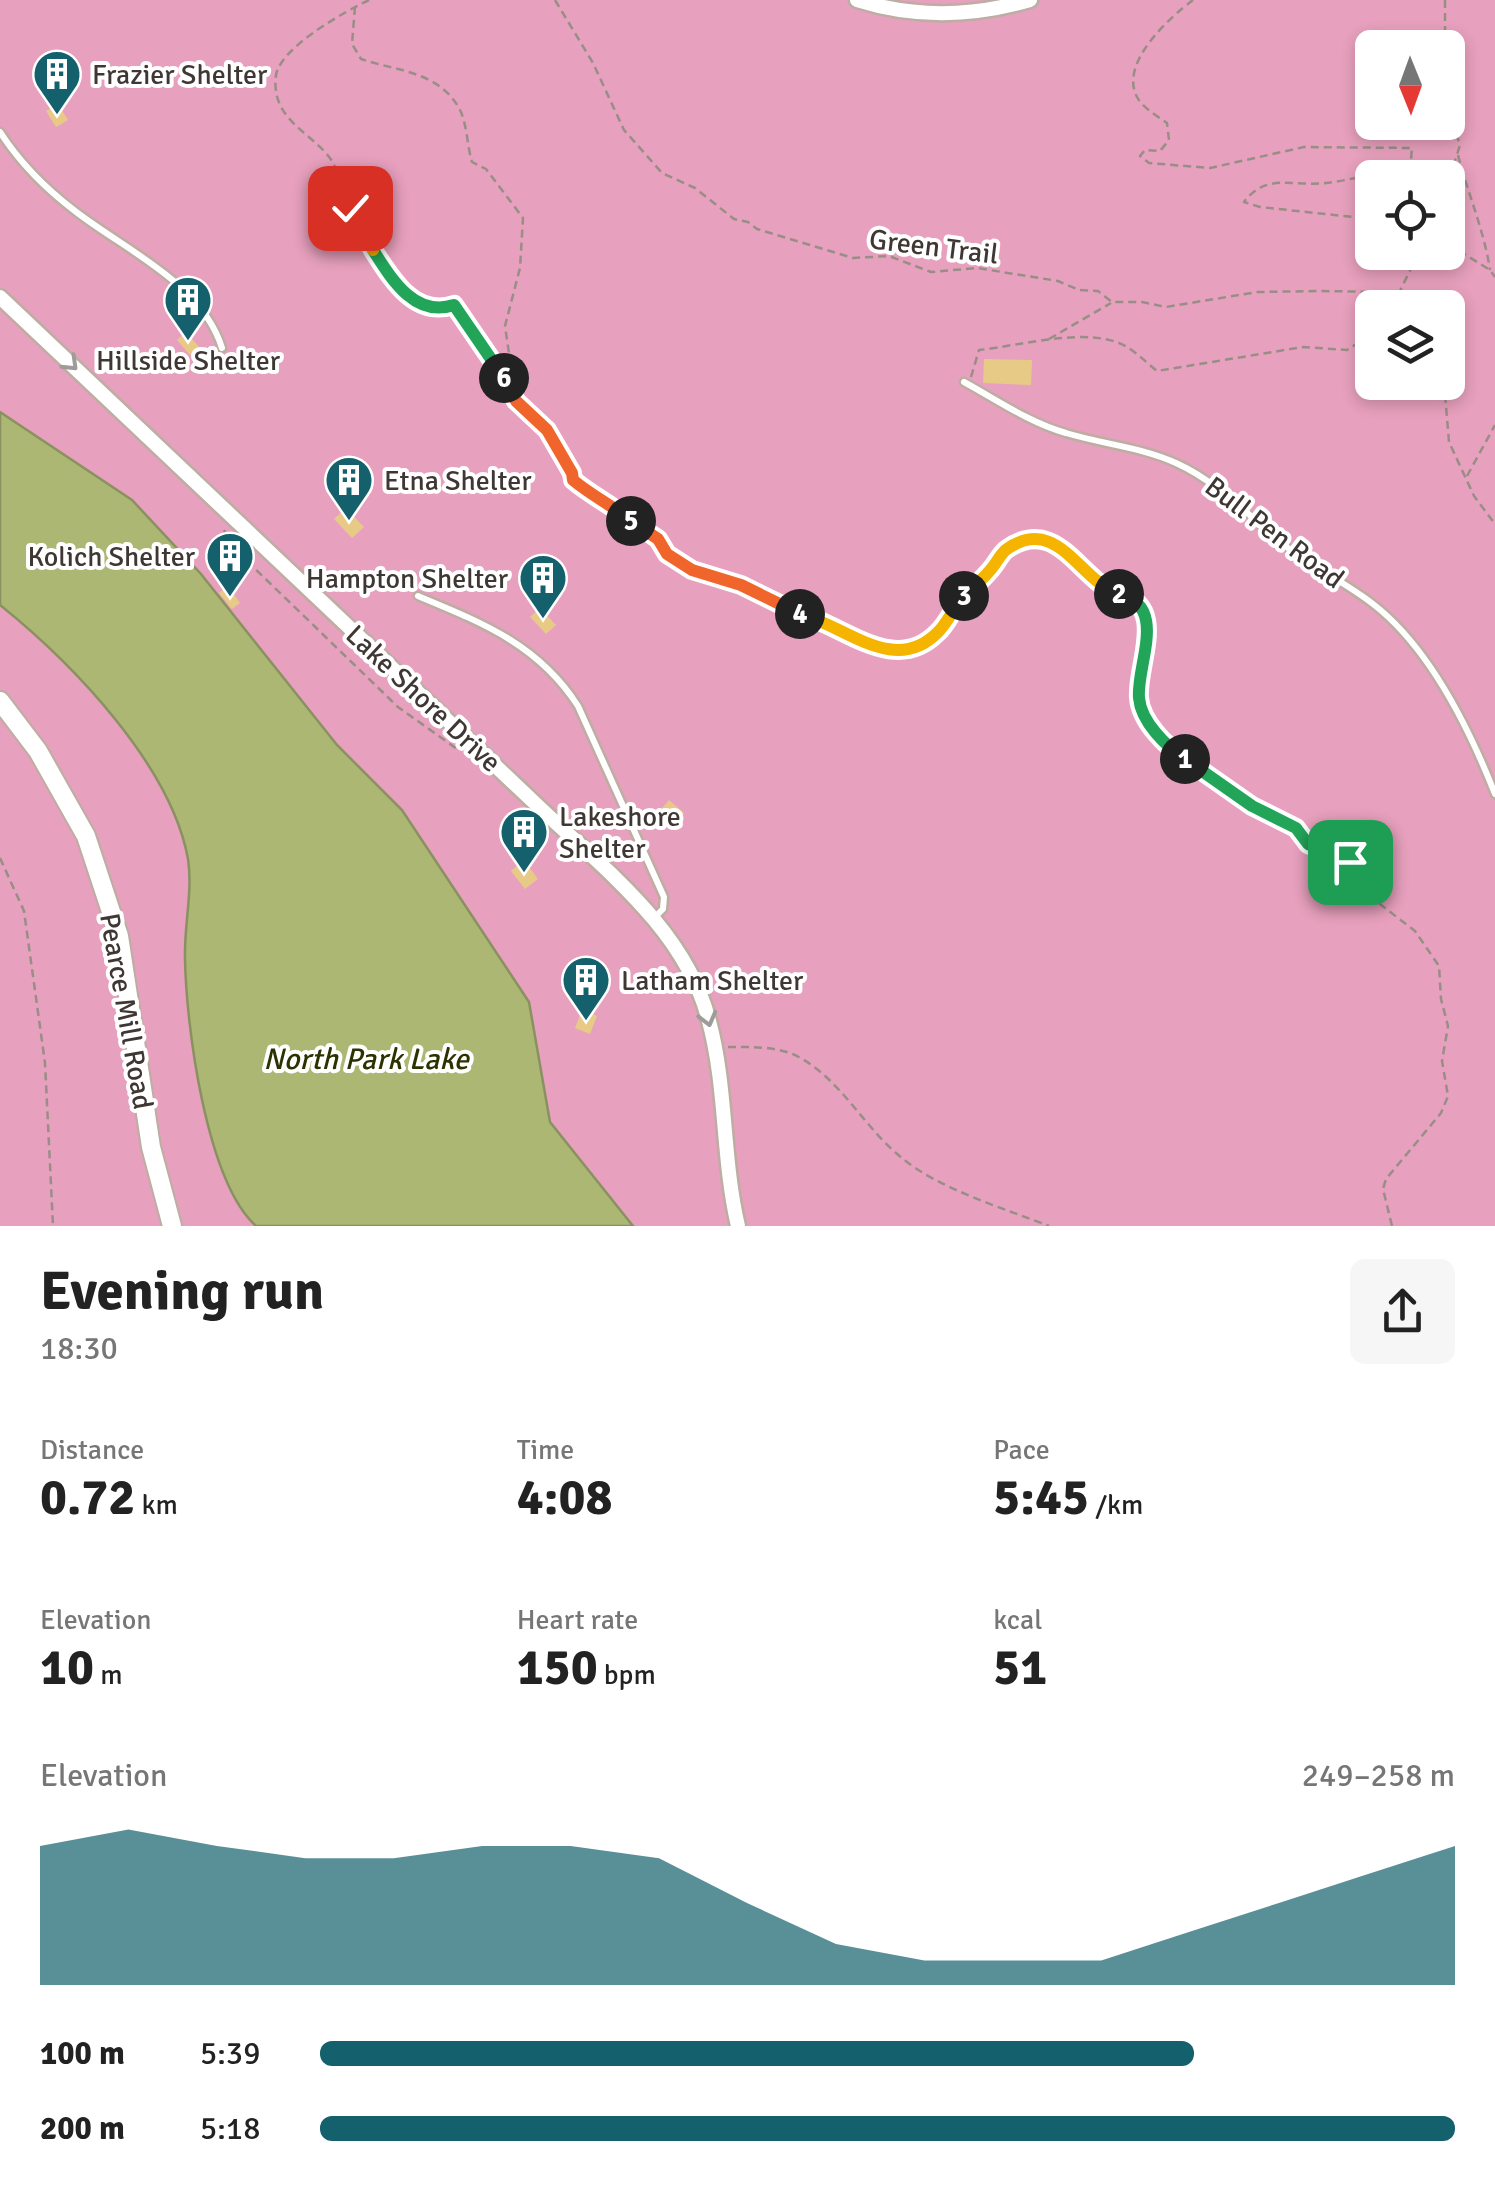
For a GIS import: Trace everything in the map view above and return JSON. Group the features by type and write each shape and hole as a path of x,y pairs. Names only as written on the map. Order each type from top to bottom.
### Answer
{"street":[{"path":"856,0 903,11 944,14 990,10 1030,0"},
{"name":"Lake Shore Drive","path":"0,297 653,919 695,980 715,1047 726,1166 738,1226"},
{"name":"Pearce Mill Road","path":"0,701 38,751 86,836 119,936 151,1147 172,1226"}],"lane":[{"path":"0,132 12,152 59,198 178,286 210,322 222,348"},
{"name":"Bull Pen Road","path":"967,383 1037,422 1065,433 1149,453 1202,477 1312,567 1372,604 1430,669 1468,734 1495,794"},
{"path":"418,596 504,634 560,678 586,723 664,897 663,909 653,919"}],"path":[{"path":"368,0 287,54 276,74 284,110 295,128 312,139 332,162 374,253 401,290 426,307 454,305 498,366 516,401 547,430 573,480 596,500 612,504 647,530 676,561 705,577 741,585 798,613 818,618 832,629 898,652 935,636 956,604 1005,550 1029,541 1048,540 1066,549 1102,588 1128,597 1140,607 1148,628 1138,696 1161,740 1252,806 1296,828 1308,844 1350,862 1372,898 1415,930 1439,966 1448,1026 1442,1061 1448,1096 1440,1113 1386,1179 1384,1189 1392,1226"},
{"name":"Green Trail","path":"555,0 593,63 624,130 662,173 696,188 734,219 796,242 853,258 889,256 931,272 977,268 1058,280 1079,290 1098,291 1112,302 1166,307 1258,292 1355,293"},
{"path":"1193,0 1155,36 1132,80 1137,98 1167,123 1169,140 1160,150 1145,150 1140,156 1149,163 1210,168 1304,147 1412,148 1409,160"},
{"path":"1446,0 1446,30"},
{"path":"355,7 352,44 361,59 436,83 460,109 472,162 486,169 523,218 520,268 504,326 516,401"},
{"path":"1457,140 1471,206 1485,236 1490,270 1495,278"},
{"path":"1456,160 1458,154"},
{"path":"1355,176 1325,183 1274,182 1253,190 1244,202 1355,216"},
{"path":"1465,255 1490,270"},
{"path":"1048,339 1112,302"},
{"path":"967,383 980,350 1048,339 1094,338 1124,344 1158,371 1303,347 1347,350 1355,345"},
{"path":"1446,400 1449,442 1474,496 1495,524"},
{"path":"1467,477 1495,425"},
{"path":"222,526 230,543 247,561 398,706 448,744 468,754"},
{"path":"0,858 24,911 46,1063 52,1226"},
{"path":"715,1047 766,1047 797,1056 838,1089 904,1160 964,1191 1048,1226"}],"shaded area":[{"path":"0,0 1495,0 1495,1226 0,1226"}],"water":[{"name":"North Park Lake","path":"0,412 132,500 201,574 337,745 402,810 529,1002 550,1122 633,1226 256,1226 224,1175 202,1100 189,1022 185,958 188,859 178,823 162,788 115,718 57,656 0,605"}],"building":[{"name":"Frazier Shelter","path":"58,104 68,120 56,127 46,111"},
{"name":"Hillside Shelter","path":"186,332 199,347 190,355 177,340"},
{"path":"984,359 1032,360 1031,385 983,383"},
{"name":"Etna Shelter","path":"346,508 364,527 352,538 334,519"},
{"name":"Kolich Shelter","path":"228,586 240,603 232,609 219,593"},
{"name":"Hampton Shelter","path":"540,608 556,625 546,634 530,617"},
{"path":"669,800 684,813 673,826 658,813"},
{"name":"Lakeshore Shelter","path":"524,860 538,879 525,889 511,871"},
{"name":"Latham Shelter","path":"582,1010 597,1016 590,1034 575,1028"}],"place":[{"name":"Frazier Shelter","path":"57,116"},
{"name":"Hillside Shelter","path":"188,342"},
{"name":"Etna Shelter","path":"349,522"},
{"name":"Kolich Shelter","path":"230,598"},
{"name":"Hampton Shelter","path":"543,620"},
{"name":"Lakeshore Shelter","path":"524,874"},
{"name":"Latham Shelter","path":"586,1022"}],"route":[{"path":"350,208 374,253 401,290 426,307 454,305 498,366 516,401 547,430 573,480 596,500 612,504 647,530 676,561 705,577 741,585 798,613 818,618 832,629 898,652 935,636 956,604 1005,550 1029,541 1048,540 1066,549 1102,588 1128,597 1140,607 1148,628 1138,696 1161,740 1252,806 1296,828 1308,844 1350,862"}]}
